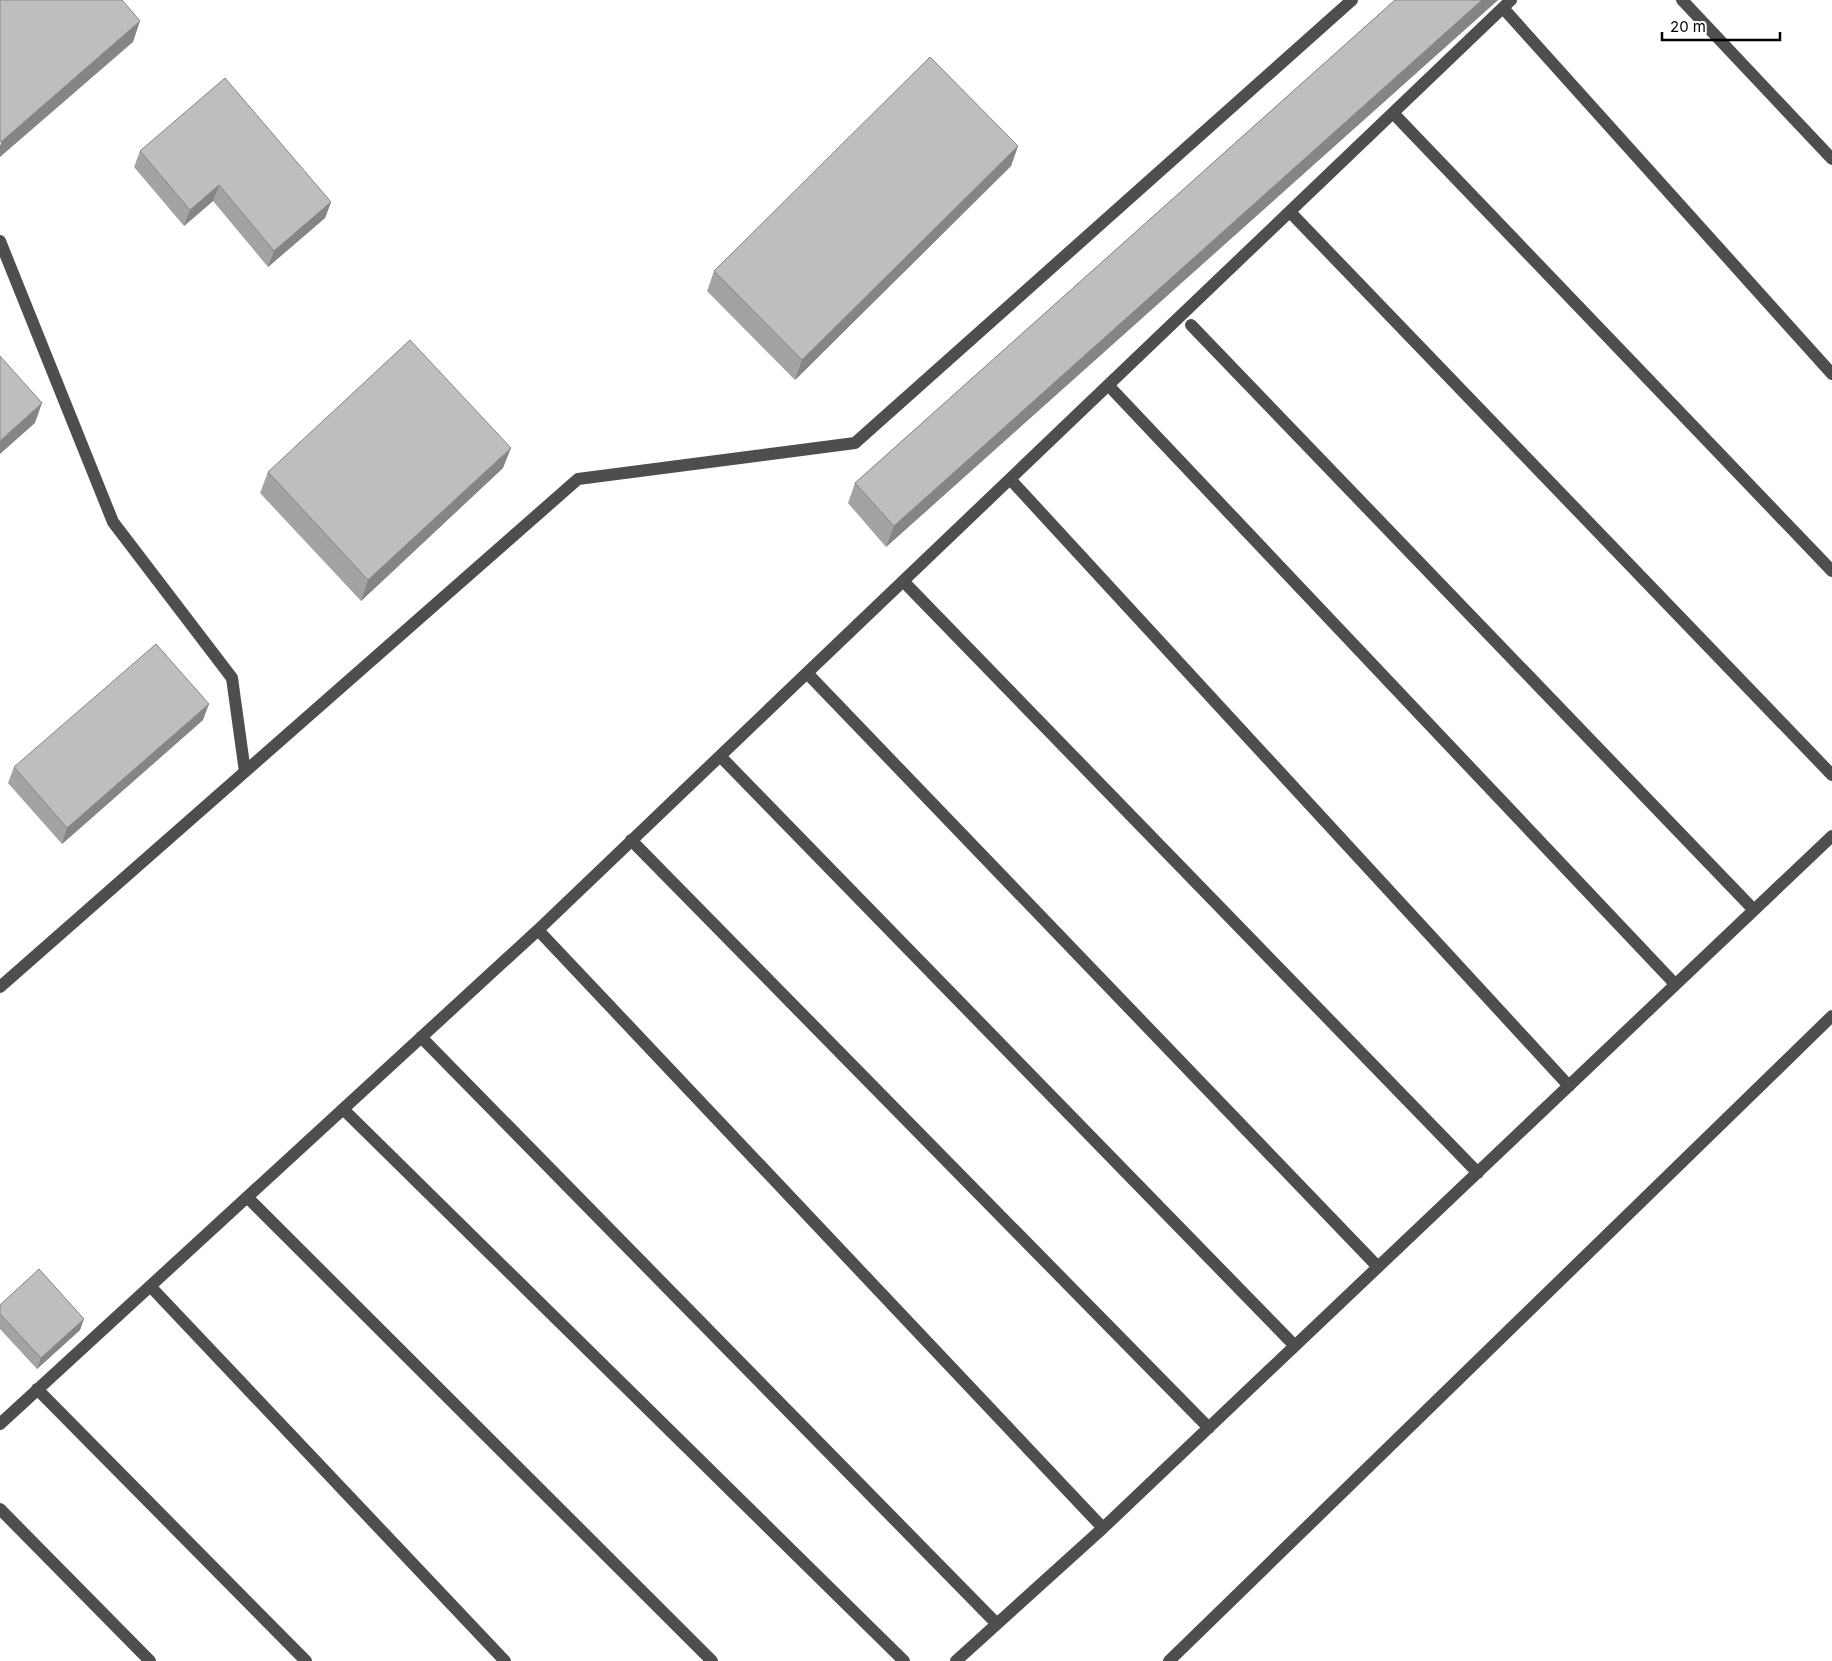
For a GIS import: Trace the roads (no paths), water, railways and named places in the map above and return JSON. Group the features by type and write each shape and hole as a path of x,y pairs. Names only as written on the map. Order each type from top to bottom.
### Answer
{"lane":[{"path":"0,987 578,479 856,443 1352,0"},
{"path":"1682,0 1832,159"},
{"path":"0,1424 538,930 1507,4 1832,374"},
{"path":"1393,113 1832,571"},
{"path":"1290,212 1832,776"},
{"path":"0,241 113,522 232,678 245,772"},
{"path":"1191,325 1754,910"},
{"path":"1108,385 1675,984"},
{"path":"1010,479 1569,1086"},
{"path":"903,581 1478,1173"},
{"path":"807,673 1378,1267"},
{"path":"720,756 1295,1346"},
{"path":"956,1661 1103,1528 1832,836"},
{"path":"631,840 1209,1428"},
{"path":"538,930 1103,1528"},
{"path":"1169,1661 1832,1016"},
{"path":"420,1037 997,1624"},
{"path":"343,1109 904,1661"},
{"path":"247,1197 712,1661"},
{"path":"150,1286 505,1661"},
{"path":"37,1390 306,1661"},
{"path":"0,1509 150,1661"}]}
